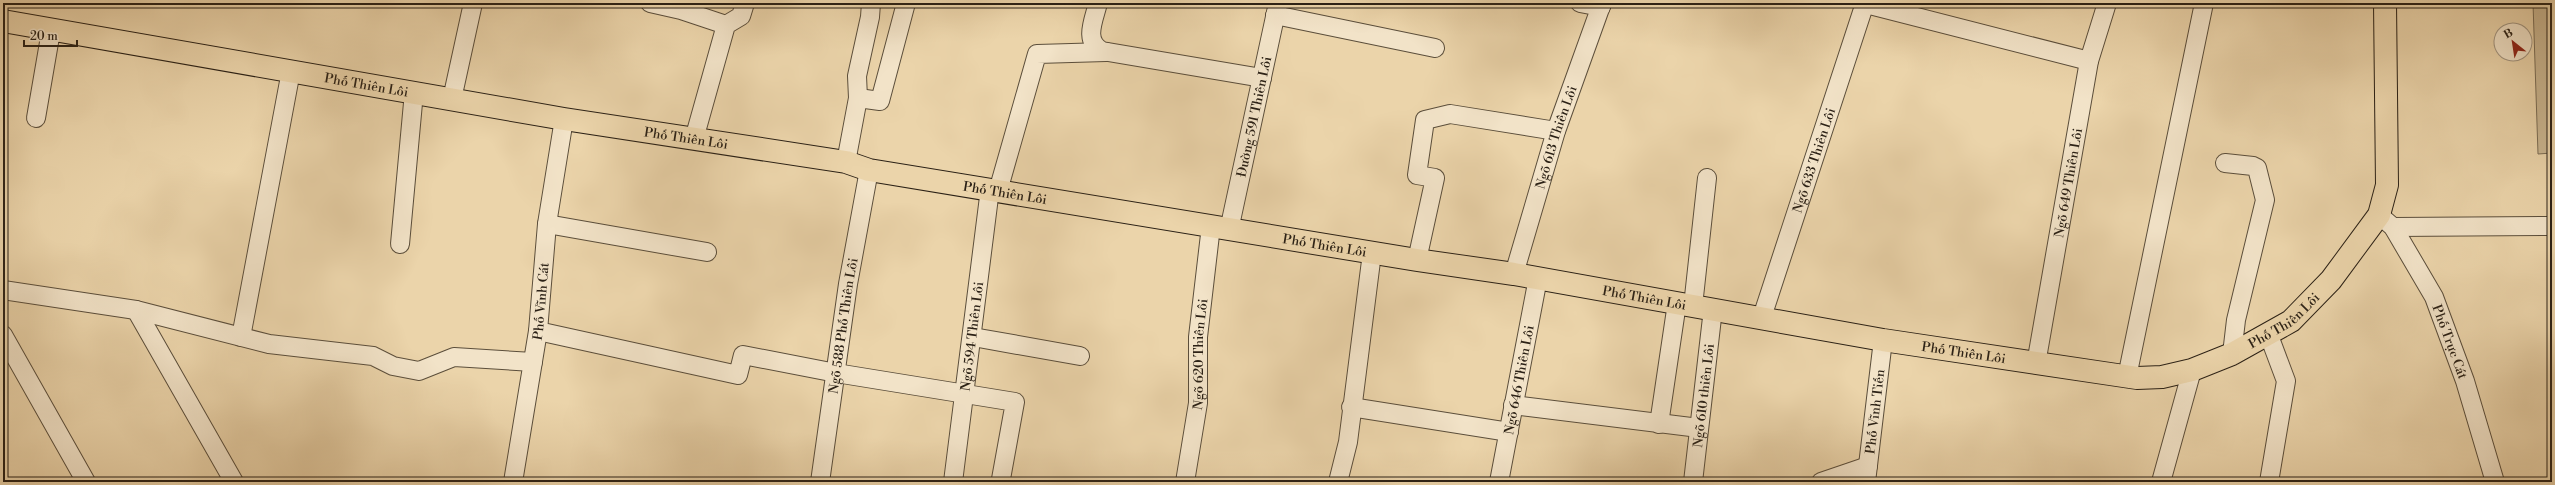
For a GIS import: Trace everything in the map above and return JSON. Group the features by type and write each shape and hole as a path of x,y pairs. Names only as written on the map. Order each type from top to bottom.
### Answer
{"main road":[{"name":"Phố Thiên Lôi","path":"3,22 564,119 846,162 869,170 1372,253 1538,278 1762,317 1883,340 2127,377 2162,377 2192,370 2232,354 2291,321 2386,220 2385,3"}],"street":[{"path":"452,99 472,3"},
{"path":"650,3 681,10 726,25"},
{"path":"694,139 726,25 741,16 745,3"},
{"path":"846,162 858,98 857,76 870,17 871,3"},
{"path":"858,98 880,101 906,3"},
{"path":"1098,3 1090,38 1094,47 1107,52 1262,78"},
{"path":"1580,3 1602,5"},
{"path":"1864,3 2089,61"},
{"name":"Ngõ 633 Thiên Lôi","path":"1762,317 1864,3"},
{"name":"Ngõ 649 Thiên Lôi","path":"2036,364 2089,61 2107,3"},
{"path":"2127,377 2204,3"},
{"name":"Ngõ 613 Thiên Lôi","path":"1514,274 1556,130 1602,5"},
{"path":"1276,9 1435,48"},
{"name":"Đường 591 Thiên Lôi","path":"1220,228 1262,78 1276,9"},
{"path":"36,118 51,31"},
{"name":"Ngõ 594 Thiên Lôi","path":"953,482 994,190 1037,54 1107,52"},
{"path":"241,337 290,71"},
{"path":"400,244 414,92"},
{"path":"1417,260 1435,178 1417,175 1425,120 1450,114 1556,130"},
{"name":"Phố Vĩnh Cát","path":"512,482 538,331 547,224 564,119"},
{"path":"2225,163 2252,166 2257,168 2265,200 2236,320 2232,354"},
{"name":"Ngõ 588 Phố Thiên Lôi","path":"820,482 848,284 869,170"},
{"path":"1659,424 1694,306 1706,178"},
{"path":"2386,220 2552,226"},
{"name":"Phố Trực Cát","path":"2386,220 2434,297 2465,381 2495,482"},
{"path":"547,224 707,252"},
{"name":"Ngõ 620 Thiên Lôi","path":"1185,482 1198,403 1198,337 1220,228"},
{"path":"1338,482 1348,442 1351,407 1372,253"},
{"name":"Ngõ 646 Thiên Lôi","path":"1499,482 1538,278"},
{"path":"3,290 136,310 269,344 373,356 393,366 419,371 454,357 533,362"},
{"name":"Ngõ 610 thiên Lôi","path":"1693,482 1699,428 1694,306"},
{"path":"136,310 234,482"},
{"path":"538,331 738,375 743,355 836,373 1015,402 1001,479"},
{"path":"2268,333 2286,381 2269,482"},
{"path":"3,335 86,482"},
{"path":"973,337 1080,356"},
{"name":"Phố Vĩnh Tiến","path":"1867,474 1883,340"},
{"path":"2161,482 2192,370"},
{"path":"1513,405 1699,428"},
{"path":"1351,407 1509,432"},
{"path":"1821,482 1867,474"}],"shaded area":[{"path":"2533,3 2552,3 2552,153 2538,154"}]}
